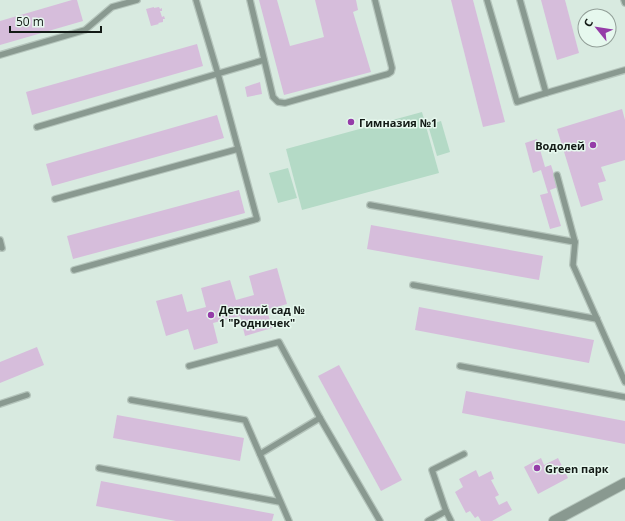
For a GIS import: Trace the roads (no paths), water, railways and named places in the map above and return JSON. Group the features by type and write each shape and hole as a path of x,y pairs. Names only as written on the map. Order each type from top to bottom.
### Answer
{"street":[{"path":"554,521 625,483"}],"lane":[{"path":"0,55 85,30 112,7 137,0"},
{"path":"74,270 257,219 218,74 196,0"},
{"path":"250,0 273,97 278,102 285,103 391,72 392,68 375,0"},
{"path":"487,0 517,102 625,70"},
{"path":"520,0 546,93"},
{"path":"37,127 264,60"},
{"path":"55,199 238,149"},
{"path":"557,175 575,242 573,265 625,382"},
{"path":"370,205 575,242"},
{"path":"0,240 2,248"},
{"path":"413,284 597,319"},
{"path":"189,366 279,342 320,418 380,521"},
{"path":"460,366 625,397"},
{"path":"0,404 27,395"},
{"path":"132,400 245,420 289,521"},
{"path":"260,454 320,418"},
{"path":"451,521 432,470 464,454"},
{"path":"99,468 280,502"},
{"path":"428,521 446,511"}],"place":[{"name":"Гимназия №1","path":"351,122"},
{"name":"Водолей","path":"593,145"},
{"name":"Детский сад № 1 \"Родничек\"","path":"211,315"},
{"name":"Green парк","path":"537,468"}]}
